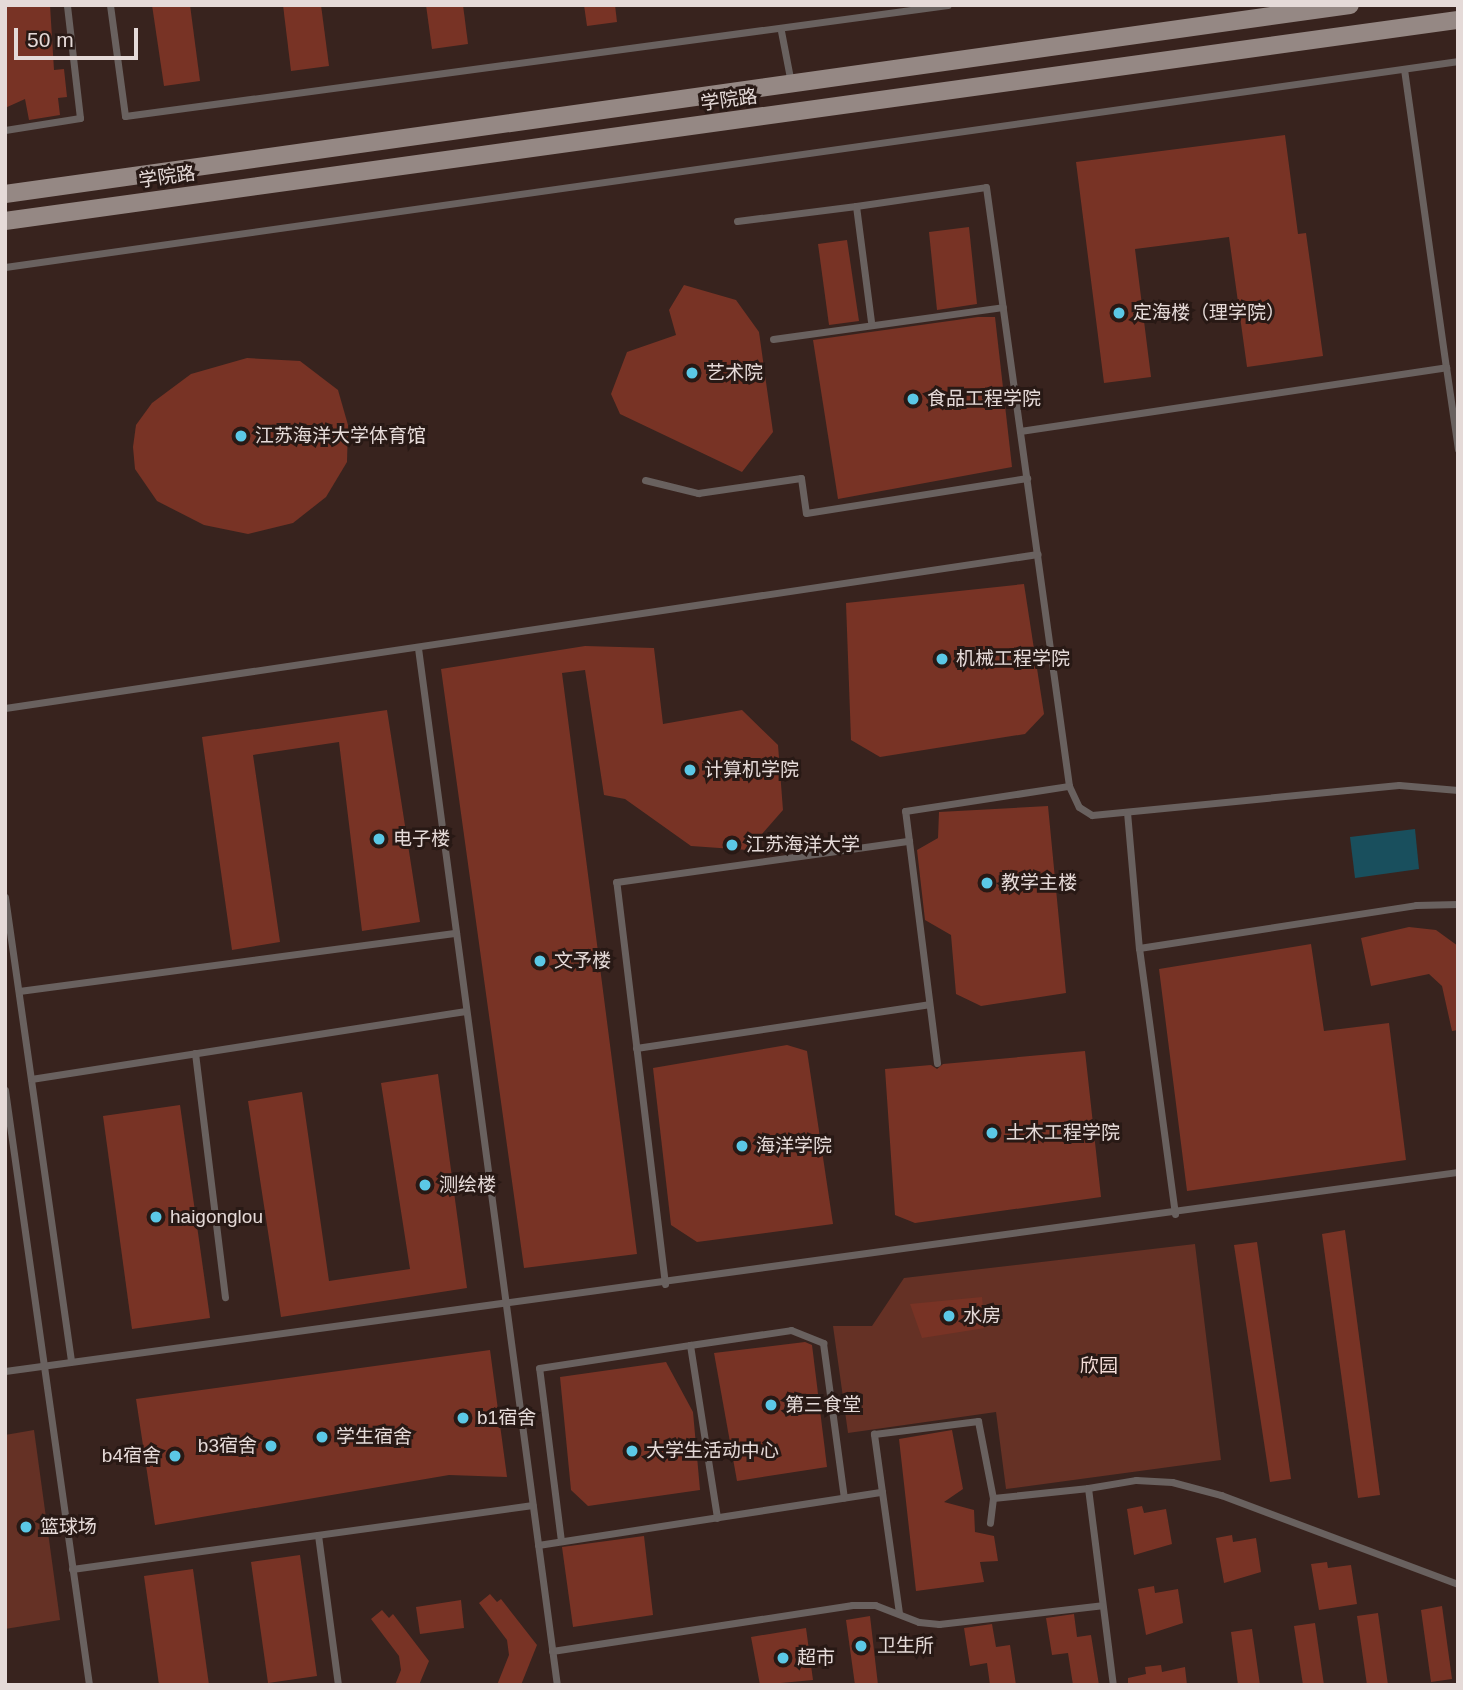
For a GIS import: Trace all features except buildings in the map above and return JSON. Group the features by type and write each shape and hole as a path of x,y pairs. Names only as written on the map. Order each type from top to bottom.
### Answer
{"main road":[{"name":"学院路","path":"5,194 1350,5"},
{"name":"学院路","path":"5,221 1458,20"}],"lane":[{"path":"5,130 80,118 66,5"},
{"path":"110,5 125,116 781,31 948,5"},
{"path":"781,31 791,84"},
{"path":"5,267 1458,61"},
{"path":"1404,69 1458,449"},
{"path":"737,221 986,187 1069,786 1079,807 1092,815 1399,785 1458,790"},
{"path":"856,205 871,321"},
{"path":"773,338 871,321 1003,307"},
{"path":"1020,430 1446,367"},
{"path":"645,480 698,494 801,478 806,513 1027,478"},
{"path":"5,708 1038,554"},
{"path":"418,648 557,1685"},
{"path":"937,1063 905,811 1069,786"},
{"path":"1127,812 1139,948 1175,1214"},
{"path":"665,1284 616,882 909,841"},
{"path":"5,897 71,1361"},
{"path":"1139,948 1416,905 1458,904"},
{"path":"19,991 456,933"},
{"path":"636,1048 929,1004"},
{"path":"31,1079 466,1012"},
{"path":"195,1053 225,1297"},
{"path":"5,1090 89,1685"},
{"path":"5,1371 665,1284 1458,1172"},
{"path":"561,1541 539,1368 690,1345 791,1330 823,1343 844,1498"},
{"path":"690,1345 717,1518"},
{"path":"899,1613 874,1434 978,1421 993,1498 990,1523"},
{"path":"993,1498 1136,1480 1172,1482 1221,1495 1458,1584"},
{"path":"1088,1488 1113,1685"},
{"path":"538,1545 882,1492"},
{"path":"72,1569 533,1505"},
{"path":"318,1535 338,1685"},
{"path":"552,1651 852,1605 899,1613 919,1622 939,1624 1102,1605"}],"shaded area":[{"name":"江苏海洋大学","path":"5,5 1458,5 1458,1685 5,1685"}],"green space":[{"name":"欣园","path":"1195,1244 1221,1460 1006,1489 996,1412 848,1433 833,1326 872,1326 904,1278"},
{"name":"篮球场","path":"34,1430 60,1620 5,1629 5,1435"}],"water":[{"path":"1415,829 1419,869 1355,878 1350,837"}],"place":[{"name":"定海楼（理学院）","path":"1119,313"},
{"name":"艺术院","path":"692,373"},
{"name":"食品工程学院","path":"913,399"},
{"name":"江苏海洋大学体育馆","path":"241,436"},
{"name":"机械工程学院","path":"942,659"},
{"name":"计算机学院","path":"690,770"},
{"name":"电子楼","path":"379,839"},
{"name":"江苏海洋大学","path":"732,845"},
{"name":"教学主楼","path":"987,883"},
{"name":"文予楼","path":"540,961"},
{"name":"土木工程学院","path":"992,1133"},
{"name":"海洋学院","path":"742,1146"},
{"name":"测绘楼","path":"425,1185"},
{"name":"haigonglou","path":"156,1217"},
{"name":"水房","path":"949,1316"},
{"name":"第三食堂","path":"771,1405"},
{"name":"b1宿舍","path":"463,1418"},
{"name":"学生宿舍","path":"322,1437"},
{"name":"b3宿舍","path":"271,1446"},
{"name":"大学生活动中心","path":"632,1451"},
{"name":"b4宿舍","path":"175,1456"},
{"name":"篮球场","path":"26,1527"},
{"name":"卫生所","path":"861,1646"},
{"name":"超市","path":"783,1658"}]}
